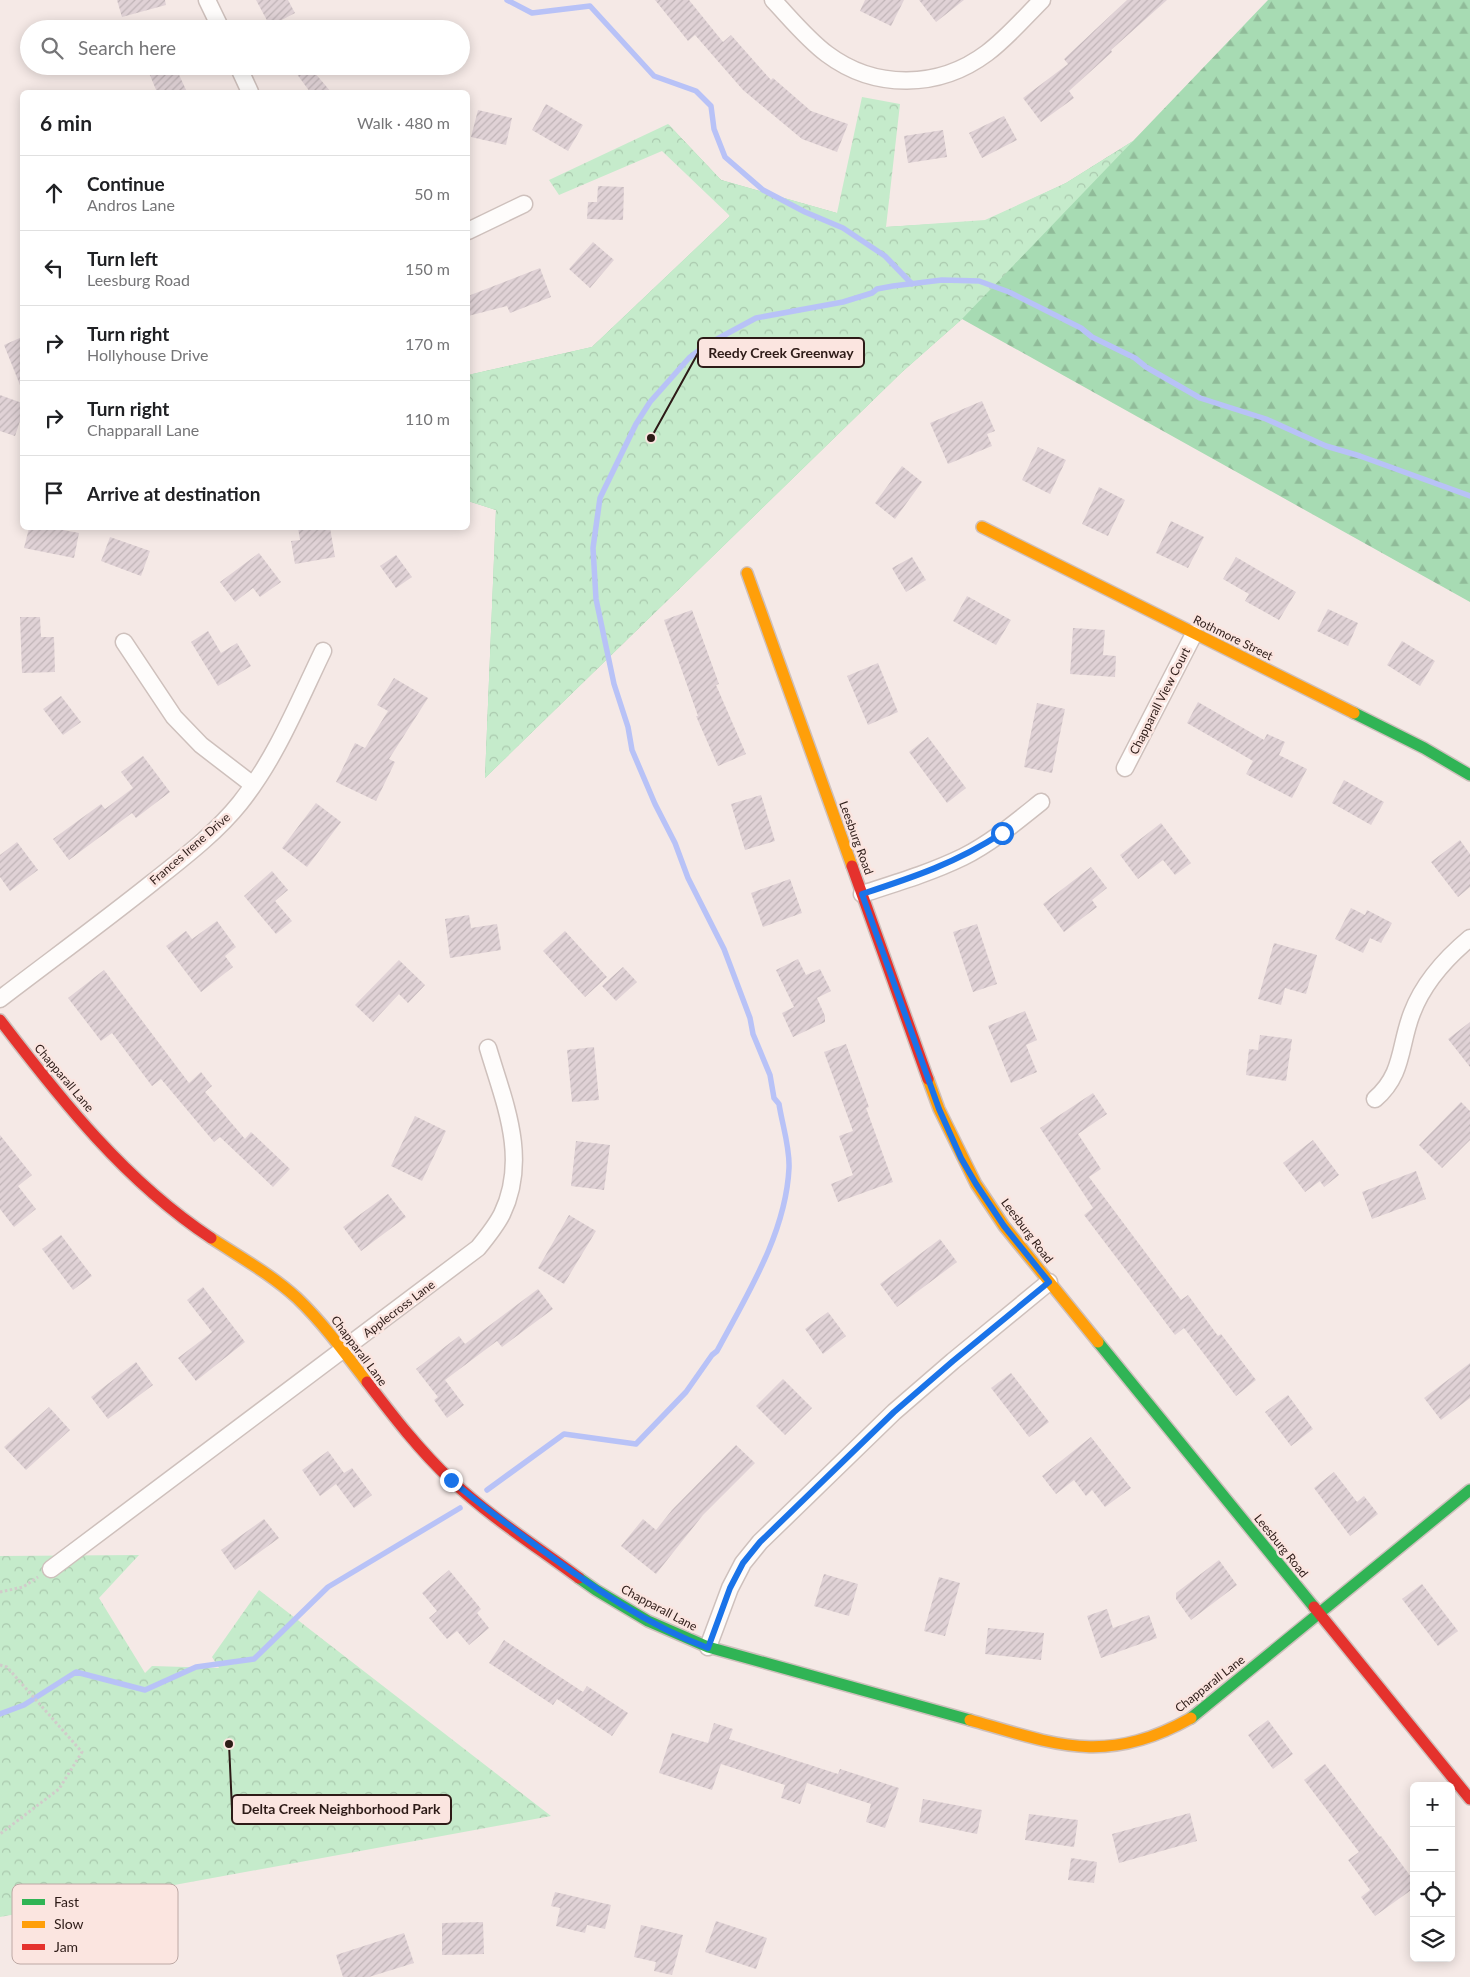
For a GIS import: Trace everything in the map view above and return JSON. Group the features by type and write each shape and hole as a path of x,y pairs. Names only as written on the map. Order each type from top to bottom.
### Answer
{"street":[{"path":"207,0 217,20"},
{"path":"773,0 816,45 842,64 870,76 900,81 931,78 963,68 976,61 1003,40 1042,0"},
{"path":"242,75 249,90"},
{"path":"470,230 524,204"},
{"name":"Rothmore Street","path":"982,527 1424,748 1470,775"},
{"name":"Leesburg Road","path":"747,573 939,1109 961,1158 976,1184 1004,1226 1470,1799"},
{"name":"Chapparall View Court","path":"1125,768 1194,634"},
{"path":"124,642 174,717 201,744 253,785"},
{"name":"Frances Irene Drive","path":"0,999 178,861 225,820 253,785 273,754 323,651"},
{"path":"862,894 921,875 963,857 1002,833 1041,802"},
{"path":"1375,1100 1393,1079 1406,1031 1420,995 1452,954 1470,938"},
{"name":"Chapparall Lane","path":"0,1020 60,1098 130,1173 190,1224 297,1298 322,1324 409,1436 451,1480 480,1504 596,1590 648,1620 708,1648 1050,1743 1079,1748 1109,1748 1139,1743 1168,1732 1194,1716 1470,1490"},
{"name":"Applecross Lane","path":"52,1569 478,1248 503,1213 512,1187 515,1153 511,1124 488,1048"},
{"path":"708,1648 730,1588 743,1563 760,1542 894,1412 1049,1282"}],"path":[{"path":"0,1592 23,1588 52,1569"},
{"path":"0,1665 7,1667 82,1752 59,1789 0,1834"}],"green space":[{"path":"1268,0 1470,0 1470,602 962,319 902,372 485,778 496,510 470,502 470,375 592,347 730,216 668,124 721,180 886,227 985,221 1066,183 1133,141"},
{"path":"862,97 900,104 886,227 985,220 1066,183 1133,141 962,319 902,372 485,778 496,510 470,502 470,375 592,347 730,216 662,151 559,195 549,180 668,124 721,180 837,213"},
{"path":"139,1555 99,1598 145,1673 152,1666 219,1668 212,1657 259,1590 551,1816 178,1884 12,1884 12,1915 0,1917 0,1556"}],"building":[{"path":"117,0 165,0 166,5 122,17"},
{"path":"256,0 288,0 295,13 282,20 267,20"},
{"path":"655,0 689,0 723,42 731,35 771,80 773,78 811,111 848,124 837,152 802,139 743,90 695,35 688,41"},
{"path":"865,0 904,0 891,26 860,11"},
{"path":"919,0 964,0 936,22"},
{"path":"1127,0 1167,0 1069,91 1074,98 1041,122 1023,98 1068,64 1064,59"},
{"path":"150,75 179,75 186,90 156,90"},
{"path":"298,75 317,75 329,90 309,90"},
{"path":"546,104 583,125 568,151 532,130"},
{"path":"478,110 512,118 506,145 471,137"},
{"path":"1004,116 1017,140 982,158 969,133"},
{"path":"943,130 947,157 908,163 904,136"},
{"path":"598,186 624,187 623,220 587,219 588,202 597,202"},
{"path":"593,242 614,260 590,288 569,269"},
{"path":"540,268 551,297 510,313 507,306 470,315 470,295"},
{"path":"20,338 20,385 4,345"},
{"path":"0,395 20,402 20,421 15,436 0,431"},
{"path":"982,401 995,431 987,434 992,446 948,464 930,423"},
{"path":"1038,447 1066,460 1050,494 1022,480"},
{"path":"902,466 922,482 895,519 875,503"},
{"path":"1099,487 1125,500 1108,536 1082,524"},
{"path":"1171,521 1204,537 1188,568 1156,553"},
{"path":"28,530 63,530 79,533 74,558 24,548"},
{"path":"298,530 330,530 335,557 295,564 291,541 300,540"},
{"path":"110,537 150,551 141,576 101,561"},
{"path":"259,553 281,582 260,597 253,588 235,602 220,582"},
{"path":"396,555 412,577 396,588 380,566"},
{"path":"912,557 926,580 906,592 892,568"},
{"path":"1236,557 1296,592 1279,620 1245,601 1249,594 1223,579"},
{"path":"967,596 1011,620 996,645 953,621"},
{"path":"1328,609 1358,623 1348,646 1317,631"},
{"path":"692,610 719,684 716,685 746,754 718,766 696,716 698,716 664,620"},
{"path":"20,617 40,617 41,637 54,637 55,672 22,673"},
{"path":"1073,628 1105,630 1103,655 1116,656 1115,677 1070,674"},
{"path":"208,631 221,653 237,643 251,666 218,686 191,642"},
{"path":"1402,641 1435,661 1420,686 1387,665"},
{"path":"878,663 898,712 868,725 847,676"},
{"path":"394,678 428,698 389,759 395,762 376,801 336,782 355,743 365,748 388,711 377,705"},
{"path":"61,696 81,722 63,735 43,709"},
{"path":"1198,702 1264,740 1267,734 1285,742 1279,755 1307,769 1292,798 1246,774 1253,761 1187,723"},
{"path":"1037,703 1065,709 1052,773 1024,767"},
{"path":"928,737 966,788 947,803 909,752"},
{"path":"143,756 170,792 136,818 132,813 69,860 53,839 101,804 105,809 133,788 121,772"},
{"path":"1344,780 1384,802 1371,825 1332,803"},
{"path":"761,795 775,841 745,850 731,804"},
{"path":"316,803 341,822 307,867 282,848"},
{"path":"1161,823 1191,863 1175,875 1163,860 1138,879 1120,855"},
{"path":"1460,840 1470,854 1470,887 1458,897 1431,862"},
{"path":"17,842 38,870 10,891 0,877 0,855"},
{"path":"1091,867 1107,888 1092,900 1097,907 1064,932 1043,904"},
{"path":"272,871 288,890 275,901 292,921 276,934 244,896"},
{"path":"790,879 802,913 763,927 751,893"},
{"path":"1351,908 1365,915 1367,910 1392,923 1381,943 1370,938 1363,953 1335,939"},
{"path":"469,915 471,928 497,924 501,950 450,958 445,919"},
{"path":"217,921 236,947 225,956 233,967 201,992 166,946 186,931 192,939"},
{"path":"977,924 997,984 973,992 953,932"},
{"path":"565,931 607,977 585,997 543,951"},
{"path":"1274,943 1317,955 1306,994 1285,988 1281,1005 1258,999"},
{"path":"798,959 806,975 820,969 831,991 817,998 825,1016 825,1022 793,1037 782,1013 794,1007 776,970"},
{"path":"399,960 425,985 408,1003 399,994 373,1022 355,1005"},
{"path":"623,967 637,982 616,1001 602,986"},
{"path":"104,970 189,1083 201,1072 212,1086 205,1092 245,1139 251,1132 290,1169 273,1187 220,1137 214,1142 161,1079 152,1086 112,1033 101,1041 68,998"},
{"path":"1025,1011 1037,1040 1026,1045 1037,1072 1011,1083 988,1026"},
{"path":"1470,1022 1470,1067 1448,1039"},
{"path":"1260,1035 1292,1039 1286,1081 1246,1075 1249,1049 1258,1050"},
{"path":"846,1044 869,1107 866,1108 893,1182 838,1202 831,1184 853,1175 839,1136 853,1131 824,1052"},
{"path":"594,1047 599,1100 572,1102 567,1050"},
{"path":"1093,1093 1107,1114 1078,1134 1101,1169 1089,1177 1181,1300 1188,1295 1218,1336 1221,1334 1256,1380 1236,1396 1184,1328 1175,1335 1084,1215 1093,1208 1040,1128"},
{"path":"1461,1102 1470,1111 1470,1140 1442,1168 1419,1145"},
{"path":"415,1116 446,1131 422,1181 391,1166"},
{"path":"0,1135 32,1175 18,1186 36,1209 14,1227 0,1209"},
{"path":"1313,1140 1339,1175 1324,1187 1320,1181 1305,1192 1283,1163"},
{"path":"576,1141 610,1145 604,1190 571,1186"},
{"path":"1416,1171 1426,1199 1372,1219 1362,1192"},
{"path":"388,1194 406,1217 361,1251 343,1227"},
{"path":"569,1215 596,1231 564,1284 538,1268"},
{"path":"61,1235 92,1276 73,1290 42,1249"},
{"path":"940,1239 957,1262 897,1307 880,1284"},
{"path":"203,1287 245,1342 196,1381 178,1358 212,1332 187,1300"},
{"path":"538,1289 553,1309 502,1347 497,1341 445,1380 464,1405 447,1418 434,1400 438,1397 416,1369 459,1336 465,1344"},
{"path":"828,1312 846,1336 823,1354 805,1329"},
{"path":"136,1362 153,1385 108,1419 91,1397"},
{"path":"1470,1363 1470,1398 1441,1420 1424,1398"},
{"path":"1011,1373 1049,1422 1029,1437 991,1388"},
{"path":"783,1379 812,1408 785,1435 756,1406"},
{"path":"1288,1395 1313,1429 1291,1446 1265,1412"},
{"path":"49,1407 70,1430 26,1470 4,1447"},
{"path":"1091,1437 1131,1488 1105,1507 1092,1490 1086,1496 1074,1480 1056,1494 1042,1476"},
{"path":"736,1445 755,1463 703,1515 656,1574 621,1546 643,1519 656,1530 672,1510"},
{"path":"328,1451 344,1473 352,1468 372,1495 354,1508 336,1484 320,1496 302,1470"},
{"path":"1334,1472 1357,1502 1364,1496 1378,1514 1350,1536 1314,1488"},
{"path":"264,1519 279,1538 235,1570 221,1550"},
{"path":"1219,1560 1237,1585 1191,1620 1176,1599 1176,1593"},
{"path":"449,1570 481,1609 477,1613 489,1628 469,1645 457,1631 447,1639 429,1618 437,1611 422,1593"},
{"path":"824,1574 858,1584 849,1616 814,1606"},
{"path":"939,1577 960,1583 945,1636 924,1631"},
{"path":"1422,1584 1458,1631 1438,1646 1402,1599"},
{"path":"1107,1609 1113,1628 1149,1615 1157,1638 1101,1658 1087,1616"},
{"path":"988,1628 1044,1633 1041,1660 985,1654"},
{"path":"504,1640 583,1692 587,1686 628,1713 612,1736 557,1699 553,1705 489,1663"},
{"path":"1268,1720 1293,1754 1273,1769 1248,1735"},
{"path":"714,1723 733,1729 729,1739 838,1774 840,1769 899,1788 885,1828 866,1822 871,1804 807,1783 800,1804 781,1798 785,1785 721,1764 712,1790 659,1773 672,1733 708,1743"},
{"path":"1325,1764 1410,1876 1410,1891 1375,1916 1361,1897 1370,1890 1348,1860 1359,1852 1304,1780"},
{"path":"923,1799 982,1810 977,1834 919,1822"},
{"path":"1190,1813 1197,1841 1119,1863 1112,1834"},
{"path":"1029,1814 1078,1820 1074,1847 1025,1840"},
{"path":"1071,1858 1097,1862 1094,1883 1068,1880"},
{"path":"555,1892 611,1905 605,1929 587,1925 585,1933 556,1926 560,1908 551,1906"},
{"path":"716,1921 767,1938 756,1969 705,1952"},
{"path":"483,1922 484,1954 442,1955 442,1923"},
{"path":"641,1925 683,1935 672,1975 654,1971 656,1962 634,1957"},
{"path":"404,1933 414,1963 369,1977 343,1977 336,1955"}],"waterway":[{"path":"507,0 532,13 590,6 654,76 696,91 711,106 714,129 725,157 763,190 805,212 843,228 885,256 912,284"},
{"path":"487,1490 564,1434 636,1444 686,1392 712,1355 717,1351 752,1286 773,1240 786,1192 789,1168 788,1152 779,1104 774,1098 770,1075 753,1034 750,1018 724,949 688,878 675,843 655,804 632,750 628,727 614,684 596,599 593,548 600,498 636,424 650,402 689,358 706,345 756,318 843,302 872,293 877,289 893,286 942,280 979,281 1009,292 1081,328 1092,337 1135,358 1146,367 1200,398 1266,419 1326,446 1360,456 1470,496"},
{"path":"0,1714 24,1705 76,1672 145,1690 196,1667 254,1659 328,1587 460,1508"}],"traffic: fast":[{"path":"1354,713 1424,748 1470,775"},
{"path":"1098,1342 1314,1607"},
{"path":"1191,1718 1470,1490"},
{"path":"579,1578 648,1621 708,1647 970,1720"}],"traffic: slow":[{"path":"982,527 1354,713"},
{"path":"747,573 852,866"},
{"path":"928,1079 939,1109 976,1184 1004,1226 1098,1342"},
{"path":"211,1238 266,1274 297,1298 325,1328 367,1382"},
{"path":"970,1720 1056,1743 1081,1746 1107,1746 1133,1742 1161,1733 1191,1718"}],"traffic: jam":[{"path":"852,866 928,1079"},
{"path":"0,1020 71,1110 96,1138 150,1191 211,1238"},
{"path":"367,1382 418,1445 466,1494 497,1519 579,1578"},
{"path":"1314,1607 1470,1799"}],"place":[{"name":"Reedy Creek Greenway","path":"651,438"},
{"name":"Delta Creek Neighborhood Park","path":"229,1744"}],"route":[{"path":"451,1480 480,1504 596,1590 648,1620 708,1648 730,1588 743,1563 760,1542 894,1412 1049,1282 1004,1226 961,1158 939,1109 862,894 921,875 963,857 1002,833"}]}
